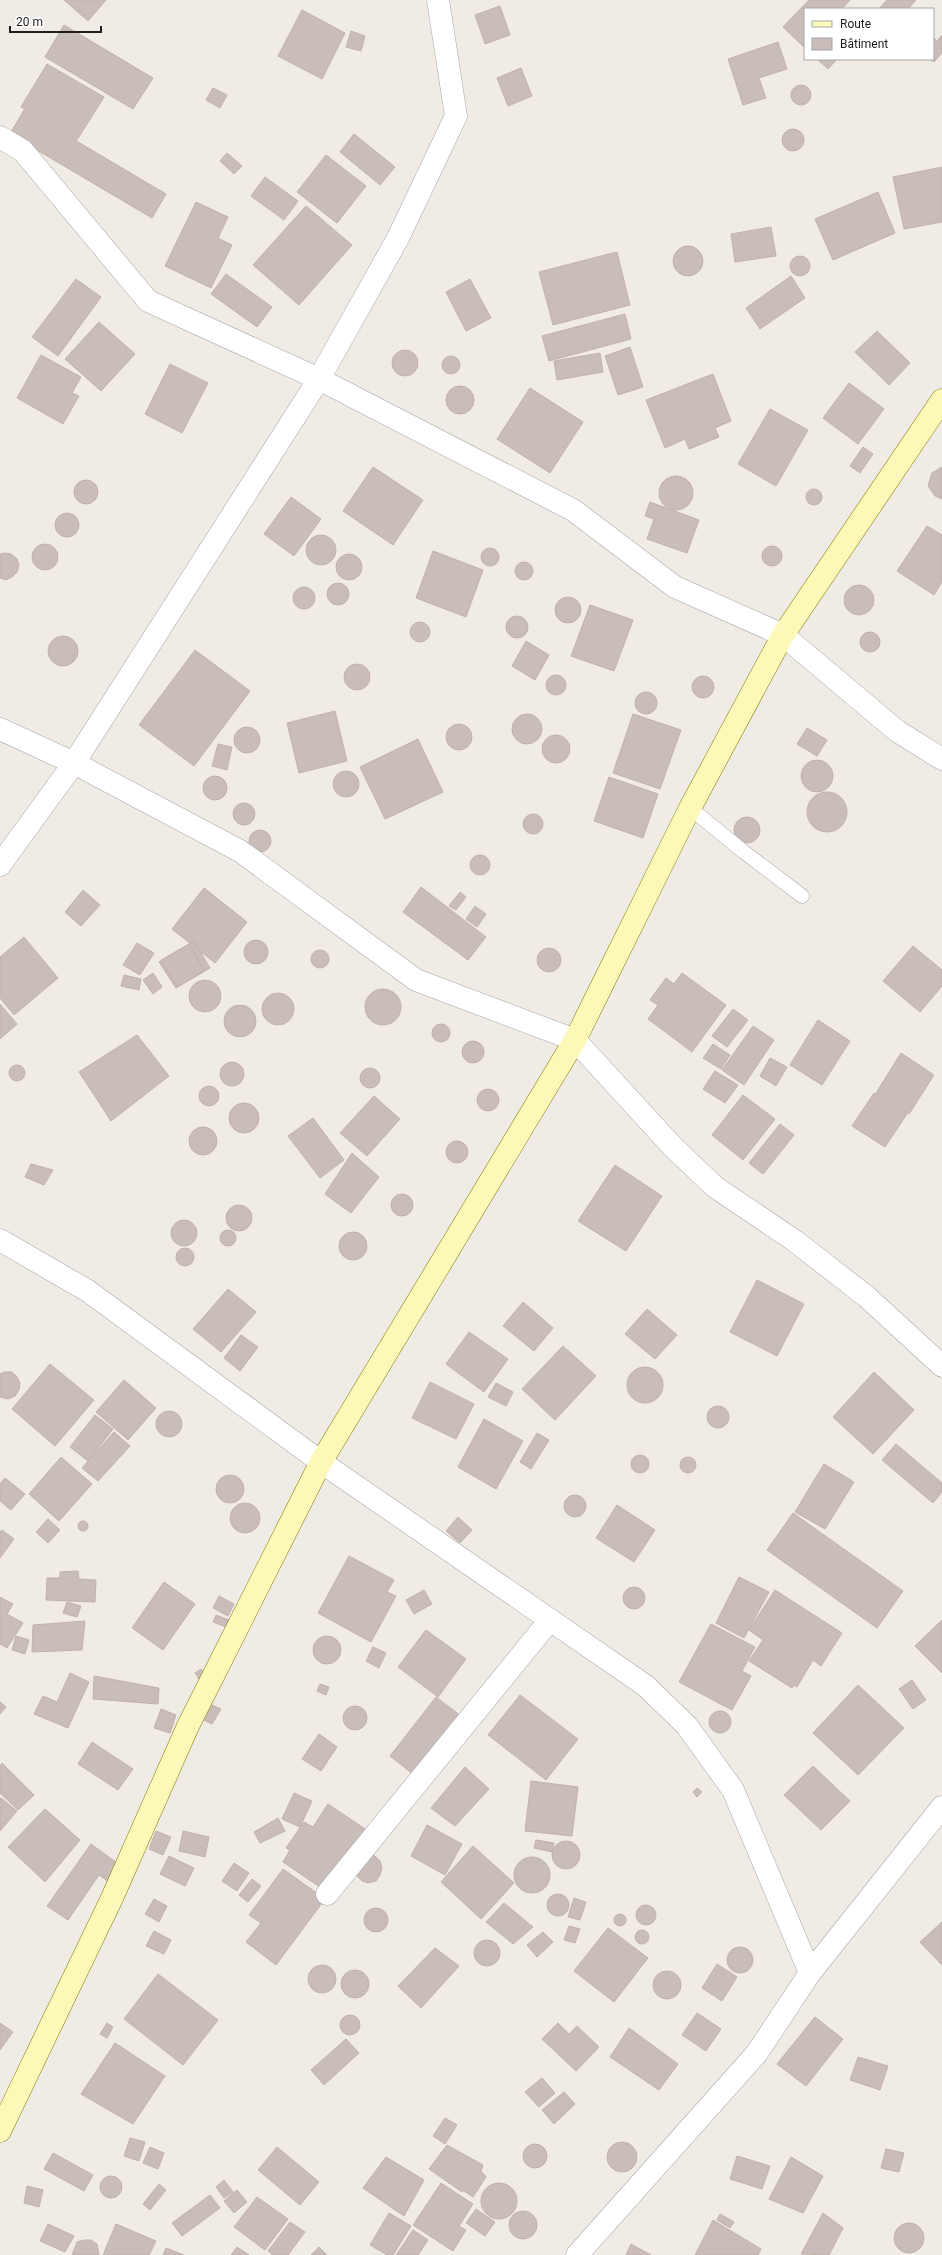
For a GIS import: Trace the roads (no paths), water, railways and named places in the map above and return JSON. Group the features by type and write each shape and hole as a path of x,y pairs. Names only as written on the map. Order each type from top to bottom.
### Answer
{"main road":[{"path":"0,2131 112,1898 188,1726 321,1462 575,1040 690,808 783,635 942,400"}],"street":[{"path":"0,865 74,764 319,379 398,238 456,116 438,0"},
{"path":"0,137 23,151 148,301 319,379 573,510 675,587 783,635 897,731 942,759"},
{"path":"0,729 74,764 240,851 416,980 575,1040 672,1147 715,1186 795,1241 867,1297 942,1366"},
{"path":"0,1240 88,1291 321,1462 646,1686 686,1726 733,1790 810,1973"},
{"path":"327,1894 550,1620"},
{"path":"576,2255 758,2053 810,1973 942,1807"}],"lane":[{"path":"690,808 744,852 802,896"}]}
